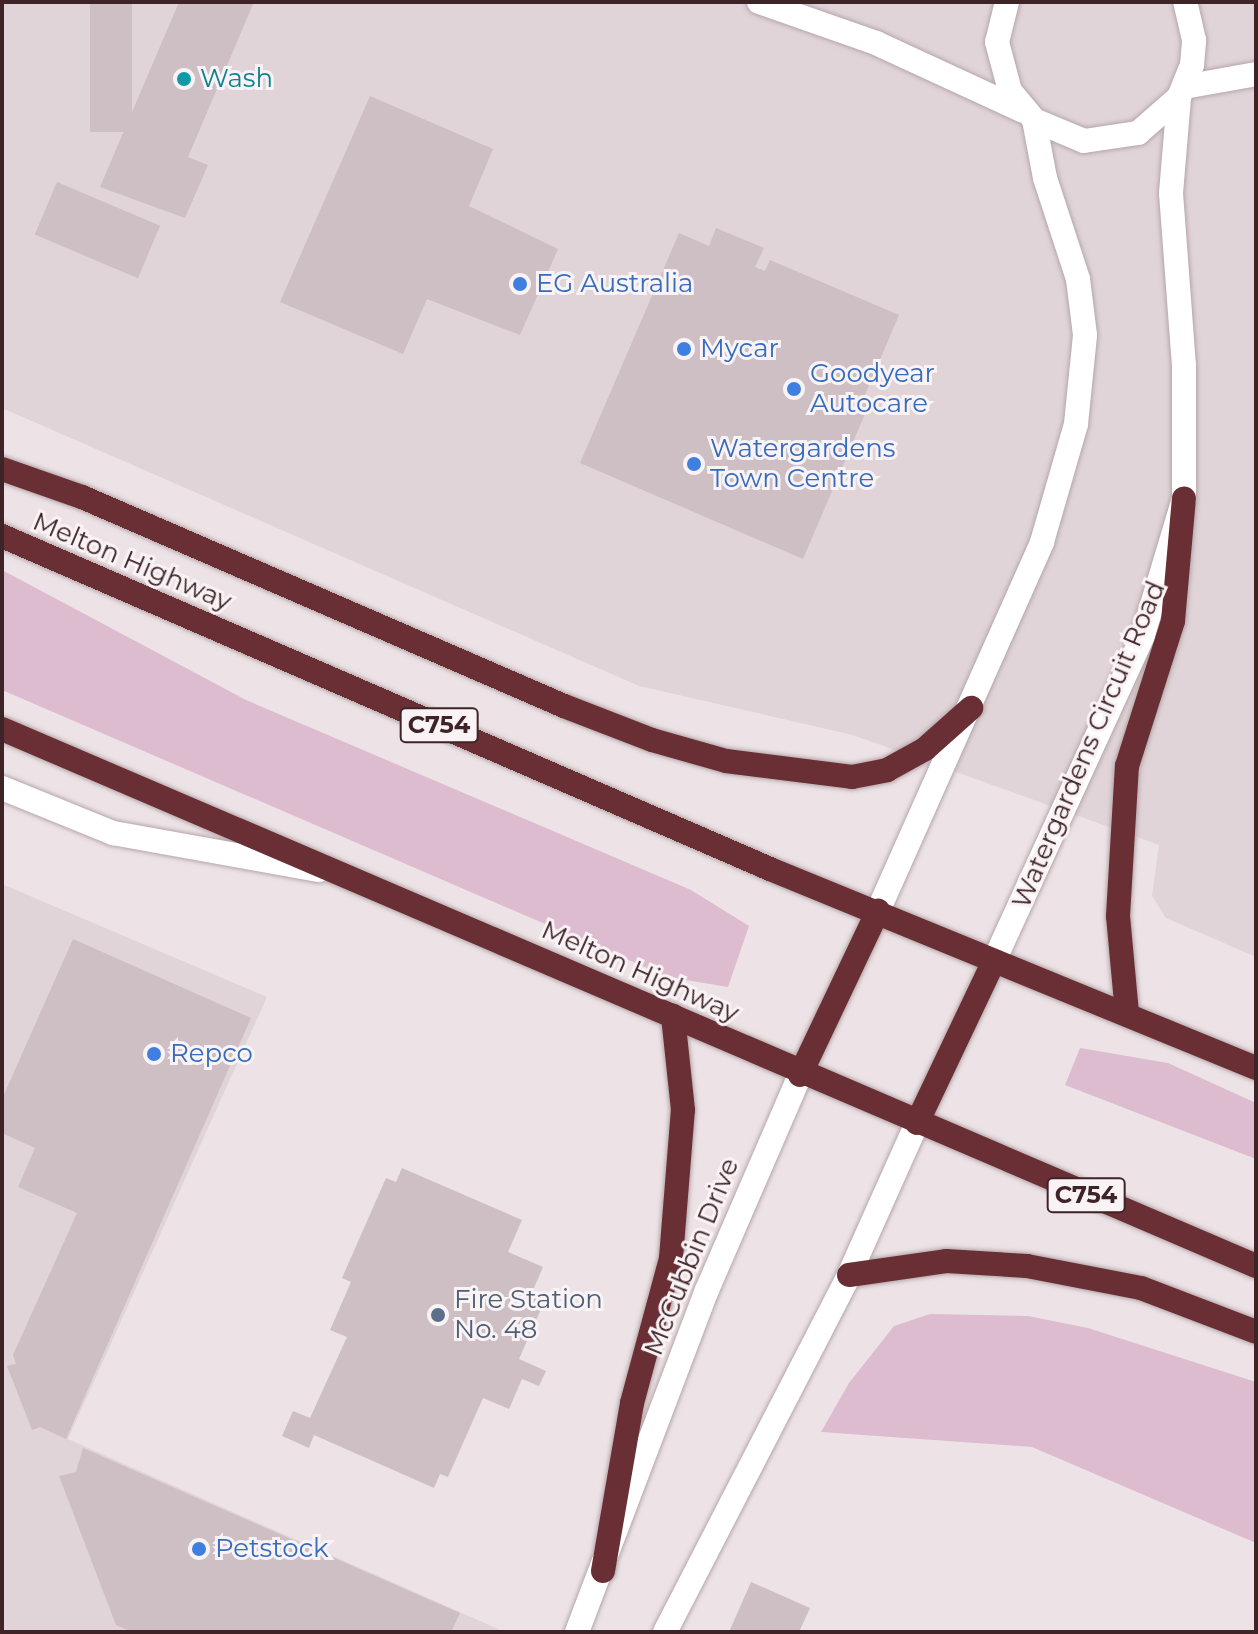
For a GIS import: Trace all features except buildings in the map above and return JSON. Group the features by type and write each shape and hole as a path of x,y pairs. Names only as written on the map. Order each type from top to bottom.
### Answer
{"highway":[{"path":"2,469 71,492 564,706 713,758 825,775 887,770 925,749 971,708"},
{"path":"1127,1013 1118,904 1127,766 1173,621 1184,498"},
{"name":"Melton Highway","path":"2,536 994,961 1256,1068"},
{"name":"Melton Highway","path":"2,729 673,1016 800,1075 1256,1266"},
{"name":"McCubbin Drive","path":"800,1075 878,911"},
{"path":"917,1123 994,961"},
{"path":"603,1571 632,1403 671,1258 683,1110 673,1016"},
{"path":"849,1275 946,1261 1027,1266 1141,1288 1256,1332"}],"street":[{"path":"759,2 876,43 1084,141 1112,140 1138,133 1182,92 1256,74"},
{"path":"878,911 971,708 1042,542 1078,409 1085,335 1078,279 1045,178 1029,116 1000,67 997,42 1007,2"},
{"name":"Watergardens Circuit Road","path":"994,961 1143,635 1184,498 1184,366 1171,193 1182,92 1194,40 1185,2"},
{"path":"2,788 113,833 345,875"},
{"name":"McCubbin Drive","path":"577,1632 603,1571 707,1290 800,1075"},
{"path":"665,1632 849,1275 917,1123"}],"shaded area":[{"name":"Watergardens Town Centre","path":"2,2 1256,2 1256,957 1166,918 1152,896 1159,845 853,735 639,686 2,408"},
{"path":"2,570 246,700 691,890 749,926 728,987 668,977 2,690"},
{"path":"2,884 267,997 68,1439 505,1632 2,1632"},
{"path":"1080,1048 1168,1063 1256,1103 1256,1159 1065,1085"},
{"path":"930,1314 1028,1316 1088,1328 1256,1382 1256,1543 1032,1447 821,1432 849,1383 894,1326"}],"place":[{"name":"Wash","path":"184,79"},
{"name":"EG Australia","path":"520,284"},
{"name":"Mycar","path":"684,349"},
{"name":"Goodyear Autocare","path":"794,389"},
{"name":"Watergardens Town Centre","path":"694,464"},
{"name":"Repco","path":"154,1054"},
{"name":"Fire Station No. 48","path":"438,1315"},
{"name":"Petstock","path":"199,1549"}]}
